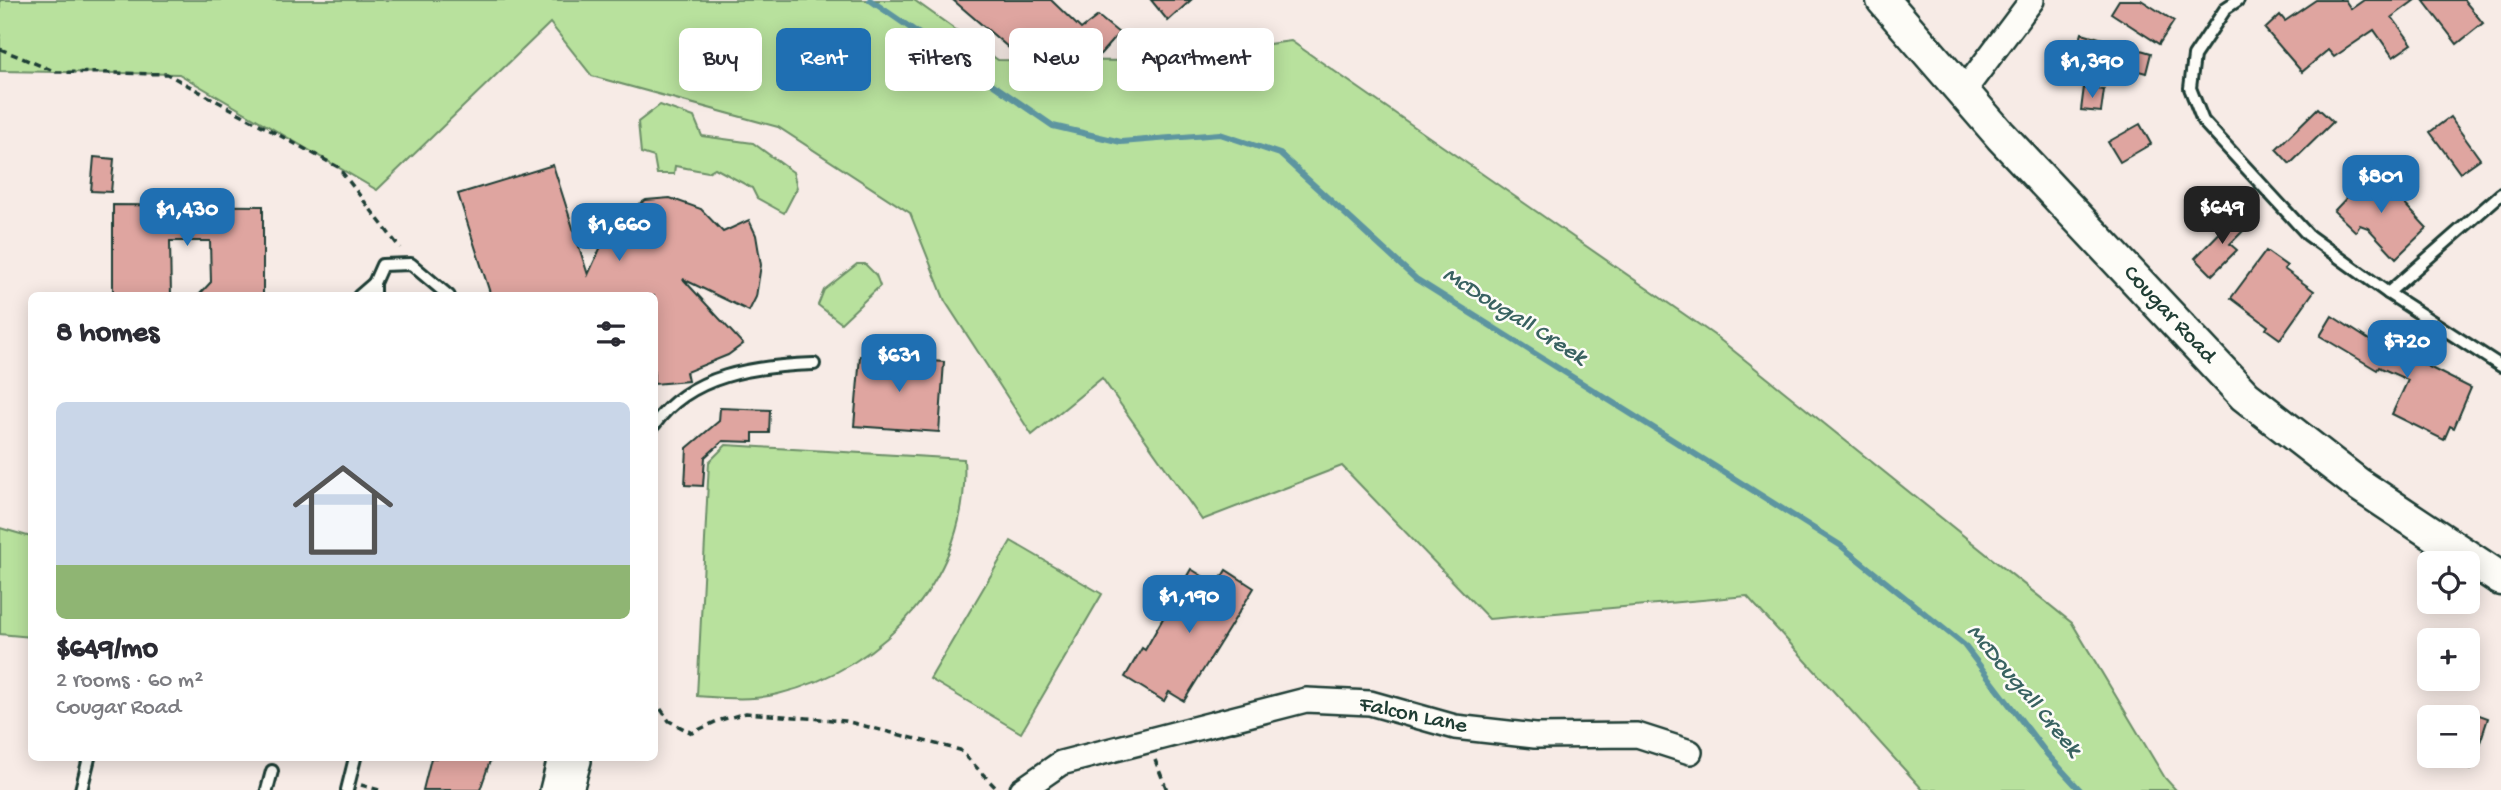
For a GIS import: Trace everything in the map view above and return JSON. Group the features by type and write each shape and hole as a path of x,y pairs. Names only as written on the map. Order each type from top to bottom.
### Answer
{"street":[{"name":"Cougar Road","path":"1883,0 1963,92 2245,396 2358,484 2501,579"},
{"path":"1963,92 2032,0"},
{"name":"Falcon Lane","path":"1022,790 1061,763 1306,700 1370,703 1455,727 1535,736 1637,735 1690,752"},
{"path":"552,790 571,761"},
{"path":"571,790 573,761"}],"lane":[{"path":"2238,0 2226,8 2194,56 2190,88 2203,121 2308,235 2388,293 2501,366"},
{"path":"2388,293 2501,194"},
{"path":"374,292 374,283 382,265 411,264 444,292"},
{"path":"364,292 374,283"},
{"path":"658,419 669,405 720,376 768,366 814,364"},
{"path":"81,790 88,761"},
{"path":"347,790 354,761"},
{"path":"267,790 272,771"}],"path":[{"path":"0,49 56,72 167,74 338,167 411,264"},
{"path":"658,705 668,721 692,733 718,721 746,713 845,721 960,750 998,790"},
{"path":"1147,741 1167,790"},
{"path":"360,785 379,790"}],"green space":[{"path":"0,0 914,0 953,28 885,28 885,91 995,91 995,58 1009,60 1009,91 1103,91 1103,61 1117,61 1117,91 1274,91 1274,43 1291,41 1714,335 2072,623 2165,778 2176,790 1923,790 1747,596 1489,619 1342,466 1202,520 1102,378 1032,435 945,301 910,213 778,127 592,76 550,23 377,190 179,74 0,71"},
{"path":"660,105 694,117 702,136 753,143 793,172 797,188 784,213 757,198 752,188 715,168 708,172 675,166 674,174 657,174 654,157 641,153 638,122"},
{"path":"857,264 865,264 876,275 880,286 841,323 818,305 824,290"},
{"path":"726,445 964,459 962,501 953,541 937,577 914,610 886,639 854,662 817,681 758,698 697,696 709,462"},
{"path":"0,528 28,536 28,637 0,634"},
{"path":"1011,541 1102,594 1021,733 930,679"}],"building":[{"path":"953,0 1051,0 1080,28 1009,28 1009,48 995,36 995,28 986,28"},
{"path":"1151,0 1191,0 1168,21"},
{"path":"2119,0 2141,0 2174,21 2159,44 2111,13"},
{"path":"2316,0 2345,0 2351,9 2364,0 2415,0 2392,17 2412,44 2393,57 2374,30 2334,57 2328,50 2302,72 2265,29 2280,15 2285,21"},
{"path":"2423,0 2464,0 2483,23 2457,44"},
{"path":"1098,16 1117,31 1117,35 1103,51 1103,28 1082,28"},
{"path":"2082,33 2151,53 2146,73 2076,54"},
{"path":"2084,87 2104,90 2101,112 2081,110"},
{"path":"2318,108 2333,122 2290,164 2276,149"},
{"path":"2450,117 2480,159 2460,173 2430,132"},
{"path":"2140,124 2151,144 2120,162 2108,142"},
{"path":"94,157 114,159 111,192 91,191"},
{"path":"553,165 588,275 608,231 619,216 646,200 670,198 701,209 723,232 749,220 756,235 761,265 756,297 749,311 683,279 743,344 728,355 686,372 688,381 658,384 658,292 490,292 458,194"},
{"path":"2373,170 2427,228 2396,258 2368,228 2360,225 2356,232 2334,211"},
{"path":"113,205 263,206 263,292 202,292 211,282 210,241 170,241 171,292 113,292"},
{"path":"2238,214 2249,225 2230,244 2237,250 2212,275 2195,258"},
{"path":"2266,251 2287,266 2284,269 2314,291 2280,339 2266,329 2268,326 2231,298"},
{"path":"2332,316 2374,343 2379,334 2396,342 2393,349 2471,388 2454,428 2450,426 2444,440 2392,414 2408,380 2379,367 2377,370 2320,336"},
{"path":"860,356 944,362 939,432 854,426"},
{"path":"720,408 770,410 769,433 753,433 753,442 723,441 705,457 703,486 685,485 687,448 719,421"},
{"path":"1191,569 1217,585 1226,570 1254,588 1184,701 1169,692 1164,701 1125,677 1142,648 1145,650"},
{"path":"2480,715 2488,718 2480,742"},
{"path":"430,761 490,761 480,790 423,790"}],"waterway":[{"name":"McDougall Creek","path":"870,0 1053,126 1121,142 1220,134 1280,154 1416,279 1840,545 1964,645 2047,754 2080,790"}]}
